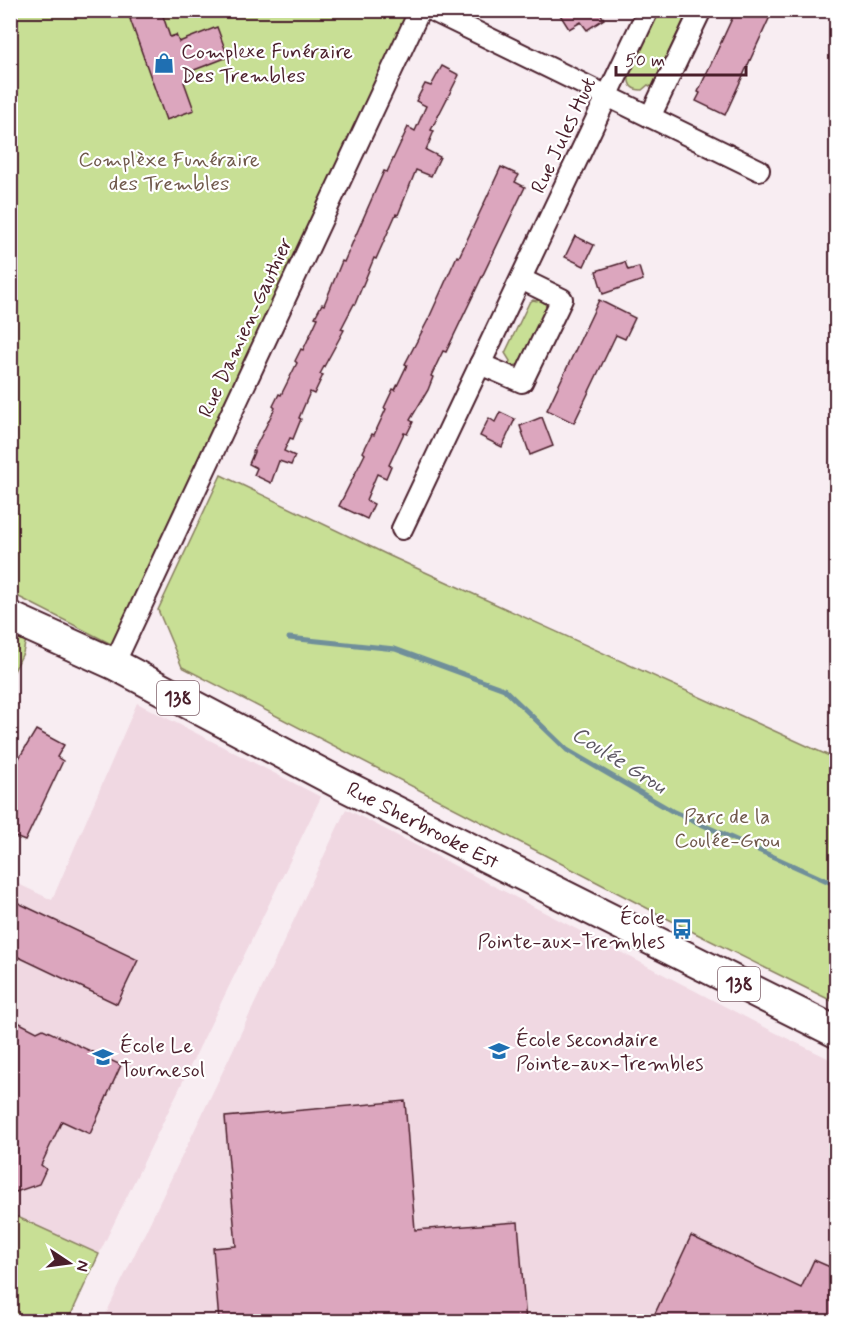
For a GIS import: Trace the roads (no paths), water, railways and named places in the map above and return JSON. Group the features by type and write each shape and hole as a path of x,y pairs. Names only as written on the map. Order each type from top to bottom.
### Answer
{"main road":[{"name":"Rue Sherbrooke Est","path":"10,617 114,664 343,785 837,1032"}],"street":[{"name":"Rue Damien-Gauthier","path":"114,664 420,10"},
{"path":"431,10 759,170"},
{"name":"Rue Jules Huot","path":"402,529 648,10"},
{"path":"650,117 701,10"},
{"path":"480,364 522,382 562,299 520,279"}],"waterway":[{"name":"Coulée Grou","path":"289,638 395,649 504,689 567,750 672,811 836,885"}],"place":[{"name":"Complexe Funéraire Des Trembles","path":"164,63"},
{"name":"École Pointe-aux-Trembles","path":"682,929"},
{"name":"École secondaire Pointe-aux-Trembles","path":"499,1051"},
{"name":"École Le Tournesol","path":"103,1057"}],"park label":[{"name":"Complèxe Funéraire des Trembles","path":"169,171"},
{"name":"Parc de la Coulée-Grou","path":"727,828"}]}
